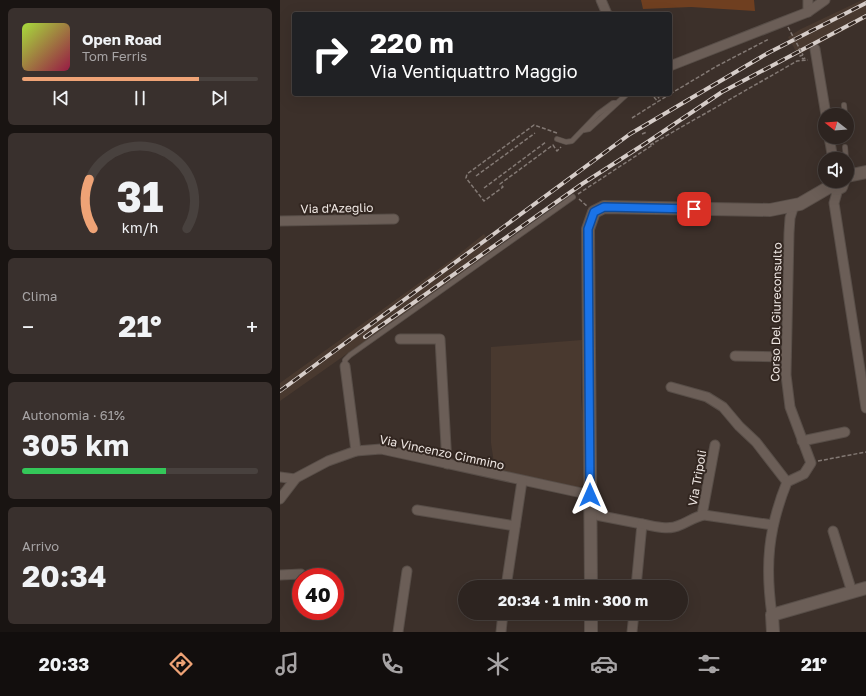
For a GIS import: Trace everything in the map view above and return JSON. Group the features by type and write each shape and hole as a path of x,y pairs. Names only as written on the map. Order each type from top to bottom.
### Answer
{"street":[{"path":"601,0 606,12"},
{"path":"808,0 808,12"},
{"path":"672,65 808,12 825,0"},
{"path":"815,49 825,108"},
{"path":"854,175 866,172"},
{"path":"591,580 588,229 594,212 604,207 770,210 800,204 829,188"},
{"path":"836,188 834,203 863,368 866,408"},
{"name":"Corso Del Giureconsulto","path":"794,205 790,218 786,357 790,407 811,463"},
{"name":"Via d'Azeglio","path":"280,221 394,219"},
{"path":"400,339 440,339 447,464"},
{"path":"735,356 786,357"},
{"path":"345,366 356,451"},
{"path":"671,387 707,397 723,407 739,426 756,442 787,482"},
{"path":"802,441 845,432"},
{"name":"Via Tripoli","path":"702,516 715,445"},
{"name":"Via Vincenzo Cimmino","path":"280,499 295,479 328,461 356,451 381,449 590,495"},
{"path":"811,463 804,474 787,482 780,499 773,525 768,555 768,588 772,624 852,592 866,588"},
{"path":"280,477 295,479"},
{"path":"507,580 522,481"},
{"path":"417,510 515,526"},
{"path":"591,514 670,528 702,516 717,516 773,525"},
{"path":"637,580 642,524"},
{"path":"833,531 852,592"},
{"path":"398,632 407,571"},
{"path":"280,575 292,574"},
{"path":"501,632 502,620"},
{"path":"591,620 591,632"},
{"path":"632,632 633,620"}],"lane":[{"path":"559,138 566,142 572,141 584,130 589,129 615,106 623,96"},
{"path":"845,147 845,152"},
{"path":"345,366 345,360 350,355 573,197"}],"path":[{"path":"788,27 803,55 800,56 804,59 807,56 806,53"},
{"path":"672,93 716,66 727,62 769,39"},
{"path":"581,201 576,195 655,143 797,61 805,61 810,58"},
{"path":"657,96 660,100"},
{"path":"632,118 667,96"},
{"path":"654,97 658,102"},
{"path":"559,138 558,133 534,125 467,174 466,178 484,201 503,187 500,184 553,145 557,151 562,147 564,149"},
{"path":"642,134 647,132"},
{"path":"476,176 535,133"},
{"path":"484,188 546,142"},
{"path":"650,145 655,143"},
{"path":"811,463 866,452"}],"shaded area":[{"path":"641,0 754,0 755,11 691,7 643,9"},
{"path":"862,0 866,0 866,19 798,55 788,37 801,29"},
{"path":"484,234 494,250 280,401 280,383 454,258"},
{"path":"582,340 581,398 585,446 585,485 578,488 495,470 491,443 491,347"}],"railway":[{"path":"280,391 630,134 768,53 866,3"},
{"path":"365,337 582,184 722,92 866,16"}],"route":[{"path":"590,495 588,229 594,212 604,207 694,209"}]}
